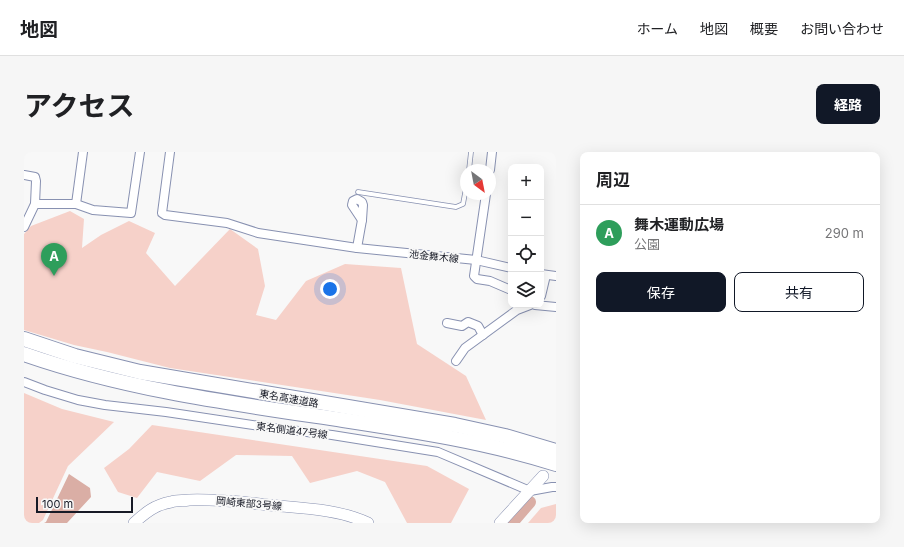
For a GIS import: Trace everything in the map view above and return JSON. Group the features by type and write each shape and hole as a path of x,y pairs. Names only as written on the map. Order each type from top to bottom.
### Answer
{"highway":[{"name":"東名高速道路","path":"24,339 76,356 140,372 455,425 505,436 556,451"},
{"name":"東名高速道路","path":"24,354 84,373 161,390 424,433 520,453 556,464"}],"street":[{"path":"76,204 83,152"},
{"path":"35,204 76,204 93,210 131,213 140,152"},
{"name":"池金舞木線","path":"170,152 162,213 166,215 227,223 258,233 357,248 476,260 508,267"},
{"path":"491,164 492,152"},
{"path":"24,175 35,178 35,204 24,227"},
{"path":"485,200 474,276 477,279 508,289"},
{"path":"357,248 362,220"},
{"path":"544,274 556,276"},
{"path":"544,306 556,307"},
{"path":"456,361 466,348 517,310 522,308"},
{"path":"447,322 462,326 468,322 478,326 483,335"},
{"name":"東名側道47号線","path":"24,382 78,400 105,405 332,435 438,452 530,491"},
{"path":"500,523 543,476"},
{"path":"530,491 556,487"},
{"name":"岡崎東部3号線","path":"134,523 156,506 172,501 228,500 311,509 350,516 368,523"}],"lane":[{"path":"470,164 472,152"},
{"path":"358,192 456,207 463,204 464,200"}],"shaded area":[{"path":"70,211 84,219 82,248 101,235 129,221 155,233 146,253 175,286 230,229 258,249 265,286 256,315 276,320 306,281 345,264 401,268 417,344 466,376 486,420 380,400 170,368 74,345 24,330 24,234 31,226"},
{"path":"24,393 62,409 114,422 68,466 43,520 39,523 24,523"},
{"path":"152,425 427,466 469,489 451,523 407,523 385,482 357,471 310,483 292,456 236,455 200,481 157,472 137,498 118,492 104,468 129,449"},
{"path":"69,474 90,488 91,497 67,523 44,523 46,522"},
{"path":"556,504 556,523 528,523 541,508"}],"waterway":[{"path":"512,523 530,502"}],"place":[{"name":"舞木運動広場","path":"54,276"}]}
